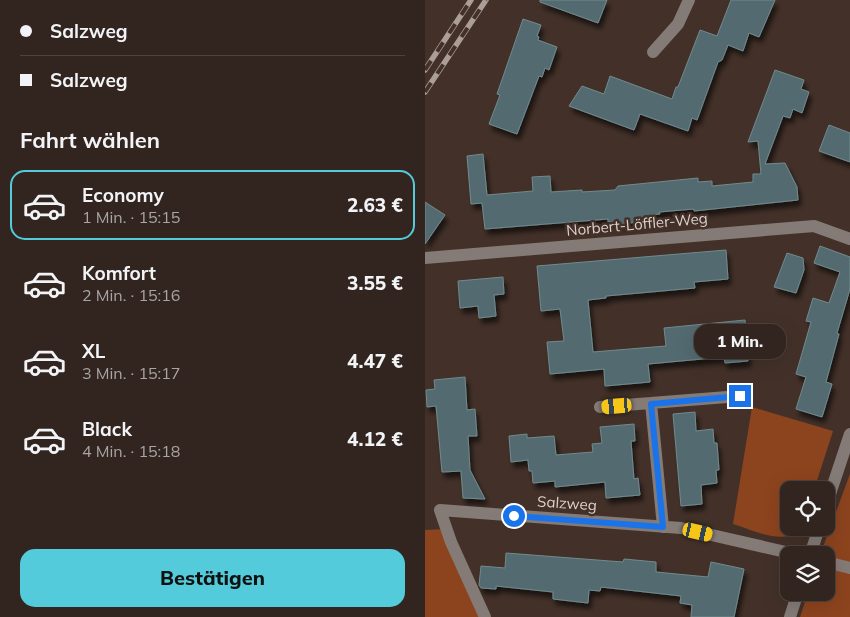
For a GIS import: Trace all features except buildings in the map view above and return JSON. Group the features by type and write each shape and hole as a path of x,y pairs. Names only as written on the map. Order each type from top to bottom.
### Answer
{"street":[{"path":"653,52 678,24 689,0"},
{"name":"Norbert-Löffler-Weg","path":"425,258 814,226 850,239"},
{"path":"600,407 740,396"},
{"path":"651,404 663,527"},
{"path":"834,481 850,434"},
{"name":"Salzweg","path":"485,617 451,542 440,510 681,528 780,551"},
{"path":"835,564 850,568"},
{"path":"790,617 795,601"}],"shaded area":[{"path":"752,407 833,431 817,481 780,481 780,536 787,536 778,537 759,533 733,524"},
{"path":"850,474 850,617 800,617 805,601 835,601 835,546 823,546 827,536 835,536 835,514"},
{"path":"445,529 480,617 425,617 425,530"}],"railway":[{"path":"425,70 471,0"},
{"path":"425,92 486,0"}],"route":[{"path":"514,516 663,527 651,404 740,396"}]}
